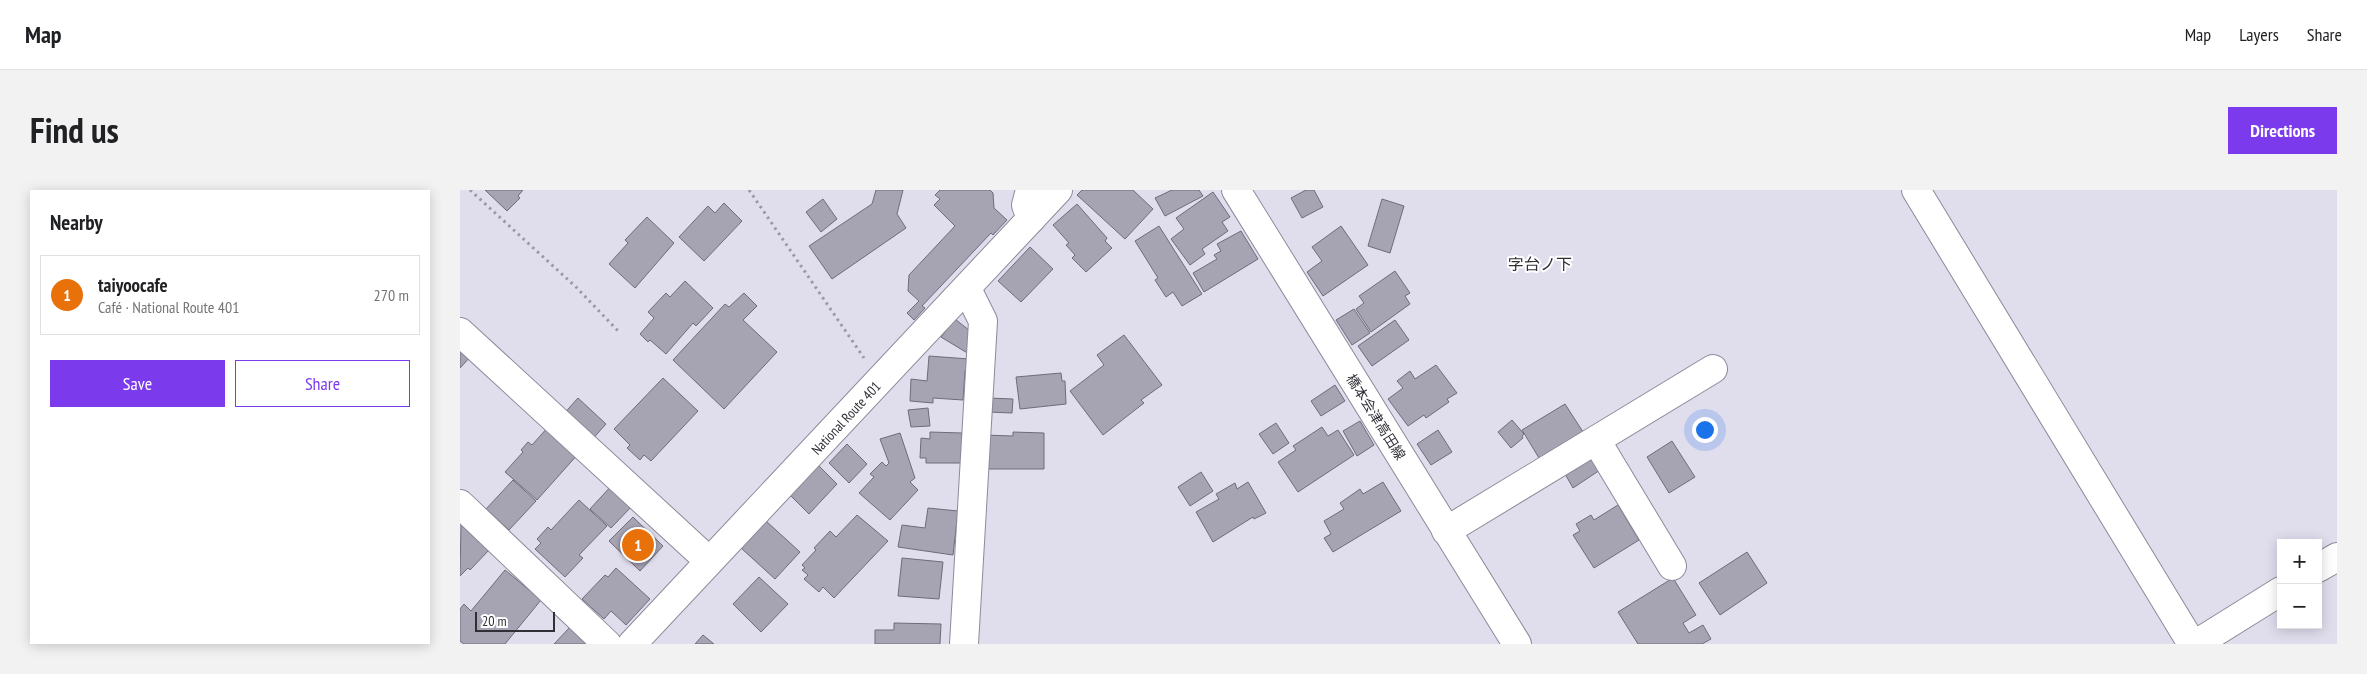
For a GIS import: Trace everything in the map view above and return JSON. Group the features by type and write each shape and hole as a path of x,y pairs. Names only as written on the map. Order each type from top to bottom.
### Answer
{"main road":[{"path":"1030,190 1026,205 1031,219"},
{"name":"National Route 401","path":"632,644 880,382 1058,190"},
{"name":"橋本会津高田線","path":"1236,190 1516,644"},
{"path":"1916,190 2192,644"},
{"path":"964,644 983,321 966,289"},
{"path":"460,332 710,562"},
{"path":"1446,531 1713,369"},
{"path":"1596,440 1672,566"},
{"path":"460,504 607,644"},
{"path":"2322,566 2337,557"},
{"path":"2196,644 2277,593"}],"path":[{"path":"470,190 576,288 620,333"},
{"path":"749,190 880,382"}],"building":[{"path":"485,190 523,190 518,196 520,198 507,211"},
{"path":"876,190 903,190 897,214 906,228 832,279 809,246 872,204"},
{"path":"940,190 990,190 993,193 994,208 1007,220 993,235 991,233 922,306 925,308 914,320 907,313 919,301 908,291 909,275 955,226 934,205 940,199 935,195"},
{"path":"1082,190 1133,190 1153,209 1125,239 1077,195"},
{"path":"1172,190 1199,190 1203,196 1165,216 1155,198"},
{"path":"1306,190 1314,190 1323,207 1302,218 1291,198"},
{"path":"1213,192 1230,217 1222,222 1228,231 1202,249 1205,254 1190,265 1171,239 1184,229 1176,218"},
{"path":"823,199 837,219 821,232 806,212"},
{"path":"1382,199 1404,206 1390,253 1368,246"},
{"path":"724,203 742,221 704,261 679,237 708,206 715,213"},
{"path":"1077,204 1107,238 1105,241 1112,248 1086,272 1072,258 1075,255 1066,245 1069,243 1053,225"},
{"path":"647,217 674,243 635,288 609,264 628,243 625,240"},
{"path":"1159,226 1202,294 1182,306 1173,292 1166,297 1155,280 1158,278 1135,241"},
{"path":"1341,226 1368,265 1323,296 1307,272 1322,261 1312,247"},
{"path":"1241,231 1258,259 1204,292 1193,273 1217,259 1214,255 1221,251 1217,244"},
{"path":"1030,247 1053,269 1021,302 998,281"},
{"path":"1395,271 1410,293 1405,296 1410,304 1371,332 1356,309 1364,303 1359,296"},
{"path":"685,281 713,308 696,326 693,323 666,354 640,334 654,318 648,312 666,293 670,297"},
{"path":"744,293 757,306 743,320 777,352 724,409 673,360 725,304 729,307"},
{"path":"1354,309 1370,333 1352,345 1336,320"},
{"path":"955,319 970,331 969,354 941,337"},
{"path":"1395,320 1409,340 1372,366 1358,346"},
{"path":"1124,335 1162,385 1141,400 1144,403 1103,435 1070,391 1104,365 1097,355"},
{"path":"460,344 472,355 460,368"},
{"path":"929,356 969,359 968,372 965,371 963,400 933,398 933,403 910,401 911,379 927,381"},
{"path":"1436,365 1457,393 1447,399 1449,402 1426,418 1424,415 1408,426 1388,399 1403,388 1397,381 1410,371 1415,379"},
{"path":"1061,373 1062,381 1065,381 1066,404 1020,409 1016,377"},
{"path":"663,378 698,411 651,461 644,455 640,460 627,448 630,445 614,429"},
{"path":"1335,385 1345,401 1321,416 1311,401"},
{"path":"578,398 606,424 589,443 561,417"},
{"path":"989,398 1013,399 1012,413 988,412"},
{"path":"1565,404 1585,435 1542,463 1522,430"},
{"path":"928,408 930,426 911,427 908,410"},
{"path":"1512,420 1524,434 1523,438 1511,448 1498,432"},
{"path":"1360,421 1374,445 1357,456 1343,431"},
{"path":"1276,423 1289,443 1273,454 1259,434"},
{"path":"549,426 579,453 537,500 505,472 523,452 521,450 528,442 532,445"},
{"path":"1322,427 1328,436 1338,430 1354,455 1298,492 1278,462 1296,450 1293,446"},
{"path":"1438,430 1452,452 1431,465 1417,444"},
{"path":"930,432 962,433 961,463 926,463 926,458 920,458 921,438 930,439"},
{"path":"1013,432 1044,433 1044,469 982,469 984,435 1013,436"},
{"path":"900,433 915,478 910,482 918,490 890,520 859,493 874,477 870,474 882,462 886,466 889,463 880,439"},
{"path":"1672,441 1695,477 1669,493 1647,457"},
{"path":"847,444 867,464 849,483 829,463"},
{"path":"1591,454 1600,470 1573,488 1564,472"},
{"path":"818,465 837,484 809,514 790,495"},
{"path":"1201,472 1213,491 1190,506 1178,487"},
{"path":"513,480 536,501 509,530 486,509"},
{"path":"1248,482 1266,513 1254,519 1253,517 1213,542 1196,512 1219,499 1216,494 1235,483 1237,489"},
{"path":"1383,482 1401,511 1333,552 1324,538 1331,534 1324,521 1344,509 1340,503 1360,489 1363,494"},
{"path":"613,484 634,504 611,528 590,509"},
{"path":"579,500 607,526 579,555 583,558 565,577 535,549 541,543 537,539 548,527 551,530"},
{"path":"1618,505 1639,540 1594,568 1573,535 1580,531 1576,524 1591,515 1594,520"},
{"path":"928,508 958,511 953,555 898,547 902,525 925,528"},
{"path":"857,515 888,541 834,598 823,587 819,592 804,579 808,575 802,570 805,568 802,565 816,550 814,548 830,531 836,537"},
{"path":"633,517 663,546 640,571 609,541"},
{"path":"766,521 800,552 775,579 741,548"},
{"path":"461,523 489,550 470,570 468,568 460,576"},
{"path":"1747,552 1767,583 1720,615 1699,583"},
{"path":"902,558 943,562 939,599 898,596"},
{"path":"616,568 650,599 626,625 611,611 604,619 582,599 605,575 608,577"},
{"path":"505,570 541,600 505,644 464,644 460,641 460,609 464,604 471,611"},
{"path":"759,577 788,604 761,632 733,604"},
{"path":"1673,578 1696,615 1683,623 1689,633 1703,625 1711,639 1702,644 1638,644 1618,612"},
{"path":"894,623 941,624 940,644 875,644 875,630 894,630"},
{"path":"572,625 592,644 554,644"},
{"path":"703,635 714,644 695,644"}],"place":[{"name":"taiyoocafe","path":"638,545"}],"district":[{"name":"字台ノ下","path":"1540,264"}]}
